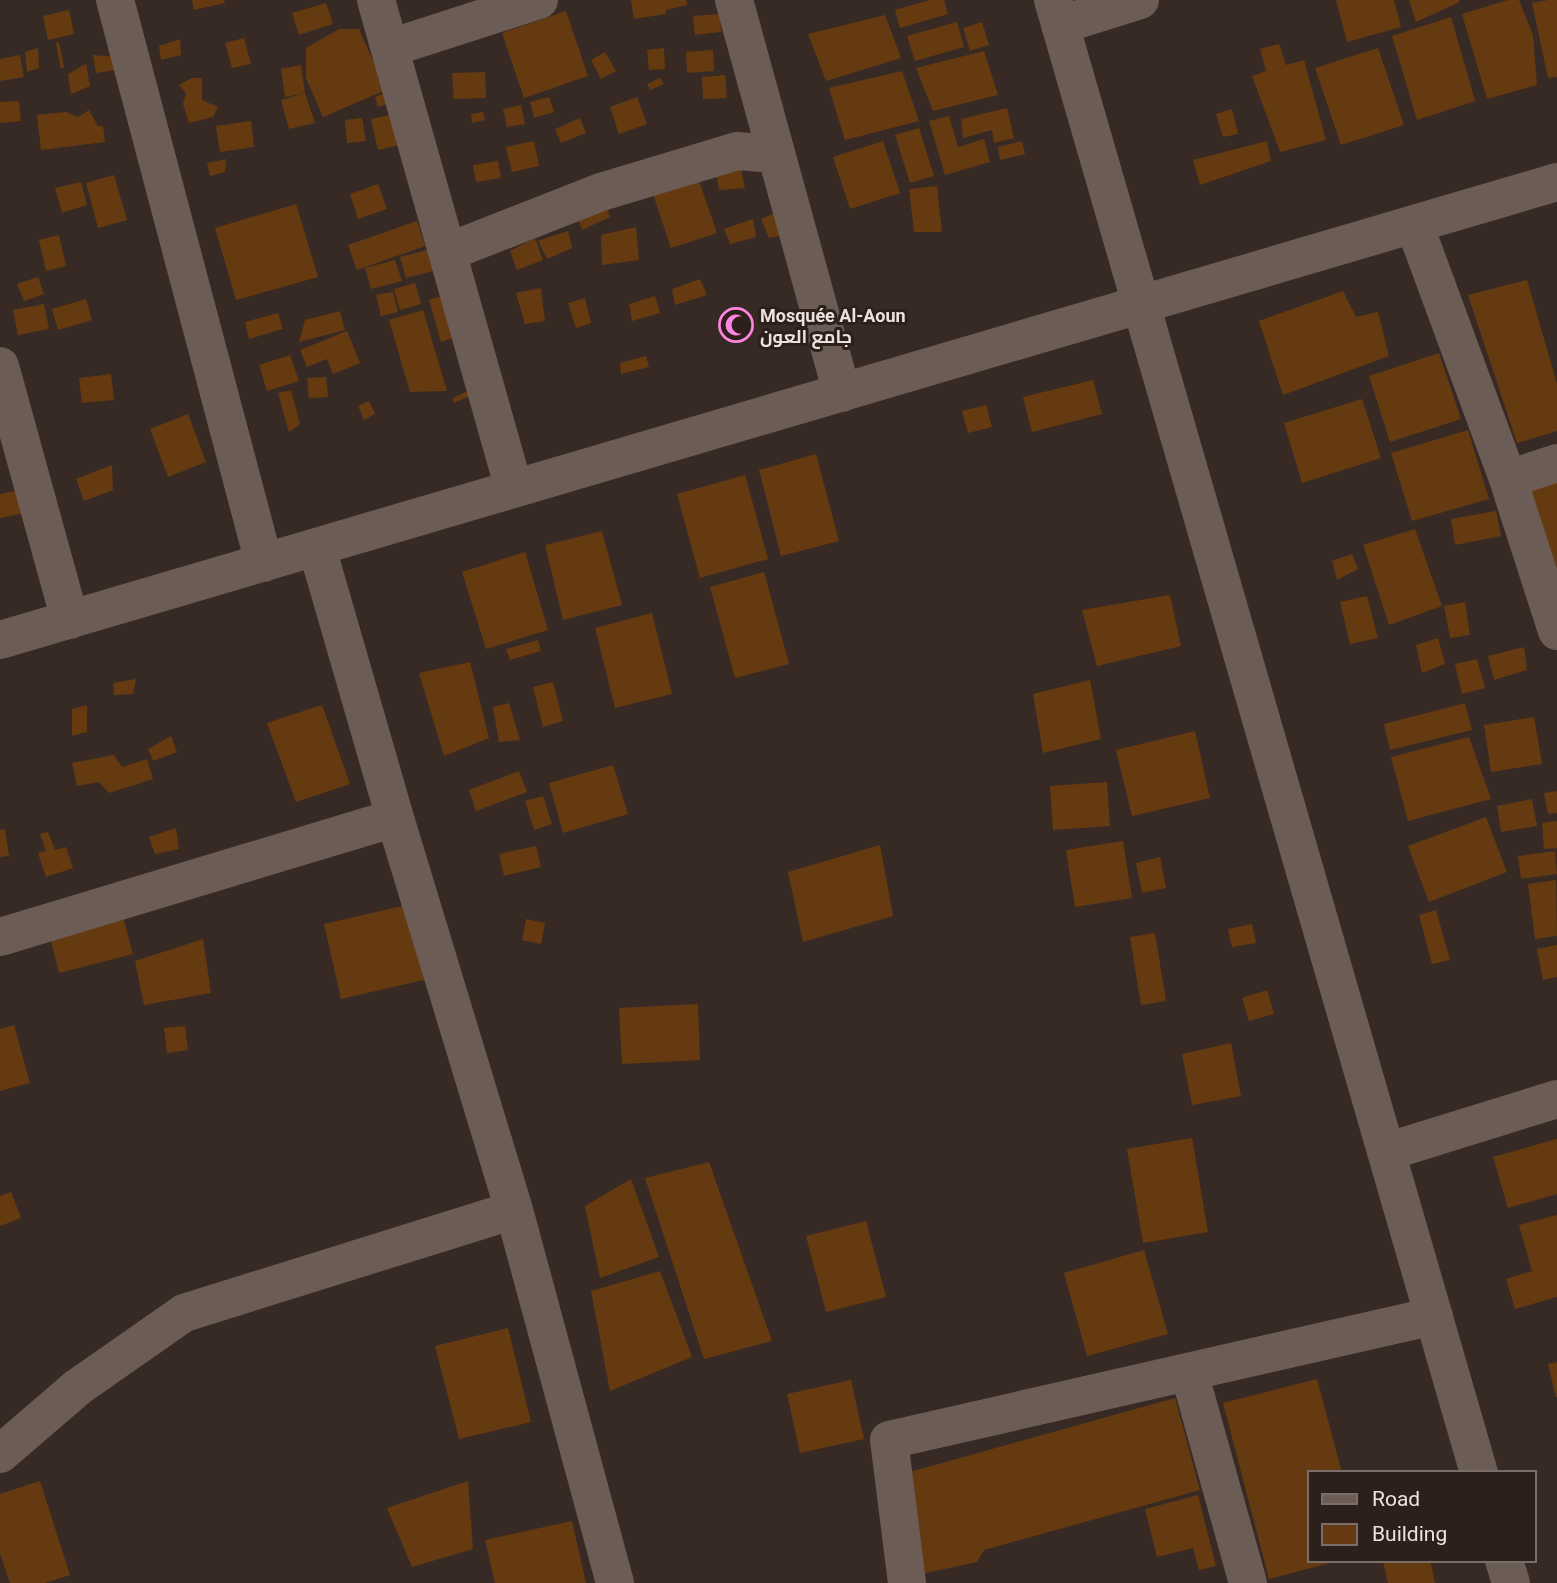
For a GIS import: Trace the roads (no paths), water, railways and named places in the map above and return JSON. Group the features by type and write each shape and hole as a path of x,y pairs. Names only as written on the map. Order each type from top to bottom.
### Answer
{"street":[{"path":"116,0 264,563"},
{"path":"376,0 514,489"},
{"path":"390,48 539,0"},
{"path":"734,0 842,393"},
{"path":"1140,0 1056,13 1478,1471"},
{"path":"448,252 601,192 737,151 776,154"},
{"path":"0,640 1557,182"},
{"path":"1414,224 1554,611"},
{"path":"0,366 70,620"},
{"path":"1507,479 1557,463"},
{"path":"317,548 395,818 514,1210 615,1583"},
{"path":"0,937 395,818"},
{"path":"1386,1152 1557,1100"},
{"path":"0,1454 78,1387 184,1313 514,1210"},
{"path":"908,1583 889,1440 1434,1316"},
{"path":"1189,1372 1248,1583"},
{"path":"1505,1562 1511,1583"}],"place":[{"name":"Mosquée Al-Aoun جامع العون","path":"736,325"}]}
